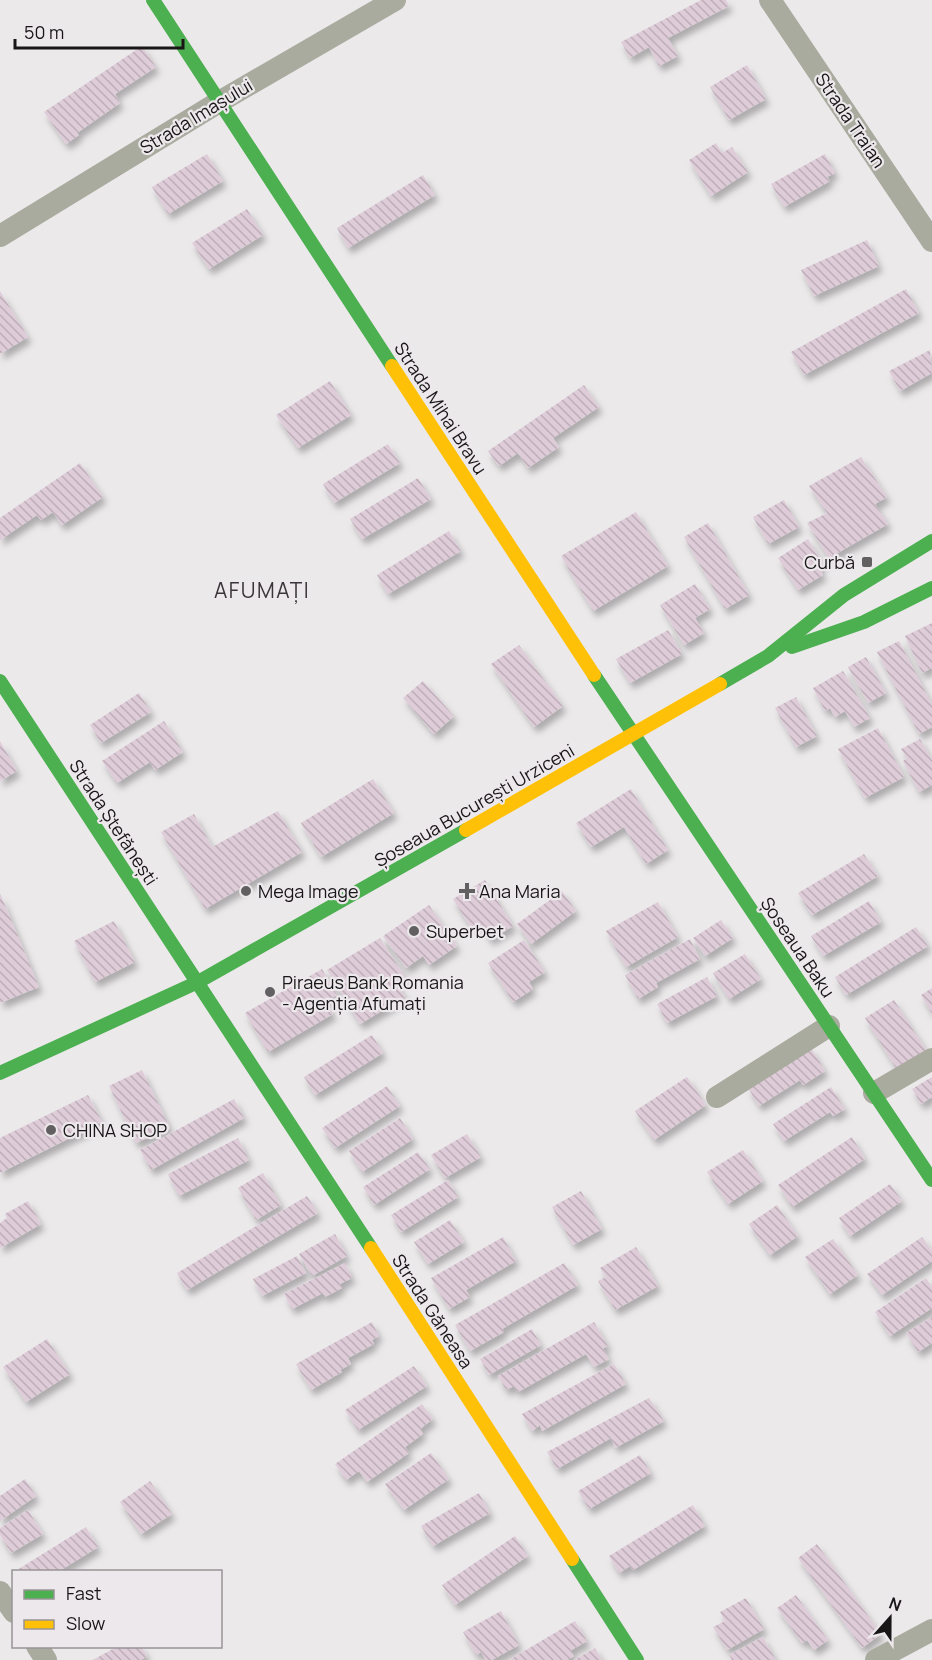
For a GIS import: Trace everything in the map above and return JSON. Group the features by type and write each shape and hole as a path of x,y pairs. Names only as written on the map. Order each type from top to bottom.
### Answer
{"main road":[{"name":"Strada Mihai Bravu","path":"153,0 633,735"},
{"name":"Șoseaua București Urziceni","path":"0,1073 198,982 633,735 768,656 844,595 932,541"},
{"name":"Șoseaua București Urziceni","path":"768,656 864,622 932,588"},
{"name":"Strada Ștefănești","path":"0,681 198,982"},
{"name":"Șoseaua Baku","path":"633,735 932,1180"},
{"name":"Strada Găneasa","path":"198,982 637,1660"}],"street":[{"name":"Strada Imașului","path":"0,236 219,102 395,0"},
{"name":"Strada Traian","path":"770,0 932,241"},
{"path":"717,1097 829,1026"},
{"path":"874,1093 932,1059"},
{"path":"0,1592 12,1609"},
{"path":"876,1660 932,1630"}],"building":[{"path":"701,0 726,0 729,6 668,38 678,56 659,66 649,47 630,58 621,42"},
{"path":"142,46 156,67 115,94 120,103 77,133 79,135 66,144 44,112"},
{"path":"747,65 766,99 729,120 710,87"},
{"path":"716,143 722,153 732,147 748,172 711,196 689,160"},
{"path":"207,154 223,181 168,214 152,187"},
{"path":"825,154 835,173 827,177 830,181 784,207 771,184"},
{"path":"423,175 435,195 348,248 337,228"},
{"path":"247,209 263,235 209,269 192,243"},
{"path":"867,240 879,266 814,296 801,270"},
{"path":"906,289 919,313 804,375 791,352"},
{"path":"0,291 28,337 0,354"},
{"path":"930,350 932,373 900,391 889,371"},
{"path":"330,381 351,415 298,448 276,415"},
{"path":"584,385 599,407 553,438 559,447 528,468 518,453 499,466 488,451"},
{"path":"388,444 400,463 334,503 323,484"},
{"path":"861,457 887,497 875,504 888,524 829,558 807,523 827,513 809,486"},
{"path":"80,463 103,497 62,525 53,512 41,520 37,515 0,540 0,518"},
{"path":"418,478 431,499 362,539 350,519"},
{"path":"784,500 799,527 768,544 753,517"},
{"path":"636,512 668,566 593,611 561,556"},
{"path":"708,523 749,595 725,609 684,537"},
{"path":"449,531 461,551 388,594 377,575"},
{"path":"808,539 823,564 819,567 823,575 798,590 778,558"},
{"path":"695,584 710,609 695,618 704,633 684,645 660,605"},
{"path":"932,623 932,668 922,673 905,636"},
{"path":"668,630 682,654 630,683 616,659"},
{"path":"899,641 932,705 932,727 919,734 877,652"},
{"path":"519,645 563,706 534,727 491,664"},
{"path":"866,657 886,693 868,703 848,667"},
{"path":"843,671 870,718 854,727 845,711 835,717 830,708 825,711 813,688"},
{"path":"423,681 454,716 434,734 403,698"},
{"path":"139,693 151,712 101,743 90,725"},
{"path":"796,697 817,736 796,747 775,708"},
{"path":"164,721 183,752 155,770 150,762 117,783 102,761"},
{"path":"878,728 904,777 865,798 838,749"},
{"path":"920,739 932,760 932,785 919,792 903,761 907,758 901,749"},
{"path":"0,741 17,771 0,781"},
{"path":"373,779 394,813 321,857 301,823"},
{"path":"631,789 668,850 646,864 624,827 591,847 576,823"},
{"path":"278,811 302,852 205,909 161,832 194,814 212,847"},
{"path":"864,854 878,876 812,915 798,893"},
{"path":"485,880 513,926 490,940 479,923 471,928 453,899"},
{"path":"562,891 576,911 531,944 517,924"},
{"path":"0,893 39,987 0,1003"},
{"path":"869,901 881,922 823,956 811,936"},
{"path":"658,902 678,937 626,967 606,931"},
{"path":"429,905 457,946 429,965 423,956 406,968 383,936"},
{"path":"721,920 733,938 705,956 693,938"},
{"path":"114,921 135,962 95,982 74,941"},
{"path":"916,927 928,946 846,995 835,977"},
{"path":"380,938 405,977 396,982 405,997 360,1024 327,970"},
{"path":"690,939 700,959 656,983 658,987 638,999 625,975"},
{"path":"524,940 545,972 529,982 533,989 513,1002 488,963"},
{"path":"745,954 761,979 729,999 713,973"},
{"path":"322,969 337,995 326,1001 333,1014 268,1052 245,1013"},
{"path":"707,977 717,996 667,1023 657,1004"},
{"path":"932,988 932,1014 921,995"},
{"path":"894,1000 926,1050 896,1068 865,1018"},
{"path":"372,1035 383,1053 315,1095 304,1077"},
{"path":"811,1048 825,1071 803,1085 800,1080 759,1106 748,1088"},
{"path":"142,1070 170,1128 136,1143 109,1086"},
{"path":"687,1077 706,1105 654,1140 635,1111"},
{"path":"932,1077 932,1097 921,1104 912,1089"},
{"path":"387,1086 400,1106 335,1148 322,1128"},
{"path":"831,1087 845,1109 833,1116 830,1112 784,1141 773,1124"},
{"name":"CHINA SHOP","path":"88,1095 102,1122 0,1173 0,1138"},
{"path":"234,1099 244,1118 151,1170 140,1150"},
{"path":"400,1118 413,1139 362,1172 349,1151"},
{"path":"467,1134 481,1157 445,1178 431,1155"},
{"path":"852,1137 865,1159 792,1207 778,1185"},
{"path":"238,1138 249,1160 179,1196 168,1174"},
{"path":"743,1150 763,1181 728,1204 707,1172"},
{"path":"418,1152 430,1169 374,1205 363,1187"},
{"path":"263,1173 281,1205 256,1220 238,1188"},
{"path":"448,1180 458,1197 401,1232 391,1215"},
{"path":"890,1184 902,1201 850,1236 839,1218"},
{"path":"581,1191 602,1229 573,1245 552,1207"},
{"path":"307,1196 318,1213 187,1290 177,1273"},
{"path":"28,1201 41,1224 0,1248 0,1223 7,1218 5,1214"},
{"path":"777,1205 798,1236 770,1255 749,1224"},
{"path":"450,1220 464,1242 428,1264 414,1242"},
{"path":"335,1234 347,1256 312,1276 299,1254"},
{"path":"503,1237 516,1261 466,1290 470,1297 449,1309 431,1278"},
{"path":"922,1237 932,1251 932,1261 882,1295 867,1274"},
{"path":"833,1239 858,1275 830,1294 805,1257"},
{"path":"636,1247 658,1286 615,1310 598,1281 606,1277 600,1268"},
{"path":"297,1256 306,1273 262,1296 253,1279"},
{"path":"345,1263 352,1278 340,1284 342,1288 325,1297 323,1293 292,1309 284,1294"},
{"path":"564,1263 578,1285 502,1329 504,1332 470,1351 455,1325"},
{"path":"926,1278 932,1287 932,1308 890,1336 875,1312"},
{"path":"932,1317 932,1343 918,1352 906,1333"},
{"path":"372,1322 379,1336 372,1340 374,1344 348,1358 351,1364 340,1370 342,1372 311,1390 296,1364"},
{"path":"594,1322 608,1346 603,1348 609,1359 594,1367 586,1354 518,1392 514,1386 506,1390 498,1376"},
{"path":"532,1329 541,1345 489,1375 480,1359"},
{"path":"47,1339 70,1374 26,1402 3,1367"},
{"path":"614,1364 626,1384 542,1431 540,1425 532,1431 522,1414"},
{"path":"414,1366 427,1386 358,1430 345,1410"},
{"path":"649,1398 664,1421 615,1448 611,1438 557,1469 547,1452"},
{"path":"422,1404 433,1419 420,1429 423,1434 405,1447 409,1453 367,1482 359,1471 346,1480 335,1464"},
{"path":"431,1453 449,1479 404,1510 385,1484"},
{"path":"640,1455 651,1473 589,1509 578,1491"},
{"path":"25,1479 36,1496 0,1521 0,1496"},
{"path":"150,1481 172,1514 141,1534 120,1502"},
{"path":"479,1493 490,1513 433,1546 421,1526"},
{"path":"693,1505 705,1526 633,1570 630,1566 619,1573 609,1556"},
{"path":"28,1510 43,1534 11,1553 0,1535 0,1528"},
{"path":"86,1527 98,1547 61,1570 17,1570"},
{"path":"515,1536 528,1556 455,1605 442,1585"},
{"path":"817,1544 881,1634 862,1648 798,1558"},
{"path":"796,1595 828,1640 814,1650 807,1640 802,1643 777,1608"},
{"path":"746,1598 764,1629 727,1650 713,1627 725,1621 720,1612"},
{"path":"501,1611 519,1645 492,1660 486,1660 481,1652 476,1655 463,1632"},
{"path":"575,1621 587,1641 570,1651 574,1656 567,1660 509,1660"},
{"path":"763,1637 776,1660 732,1660 729,1655"},
{"path":"114,1648 142,1648 147,1656 141,1660 93,1660"},
{"path":"595,1648 602,1660 574,1660"}],"traffic: fast":[{"path":"153,0 392,366"},
{"path":"720,684 768,656 844,595 932,541"},
{"path":"792,647 864,622 932,588"},
{"path":"594,675 932,1180"},
{"path":"0,681 371,1248"},
{"path":"0,1073 198,982 466,830"},
{"path":"572,1559 637,1660"}],"traffic: slow":[{"path":"392,366 594,675"},
{"path":"466,830 720,684"},
{"path":"371,1248 572,1559"}],"place":[{"name":"Curbă","path":"867,562"},
{"name":"Mega Image","path":"246,891"},
{"name":"Ana Maria","path":"467,891"},
{"name":"Superbet","path":"414,931"},
{"name":"Piraeus Bank Romania - Agenția Afumați","path":"270,992"},
{"name":"CHINA SHOP","path":"51,1130"}],"district":[{"name":"AFUMAȚI","path":"262,590"}]}
